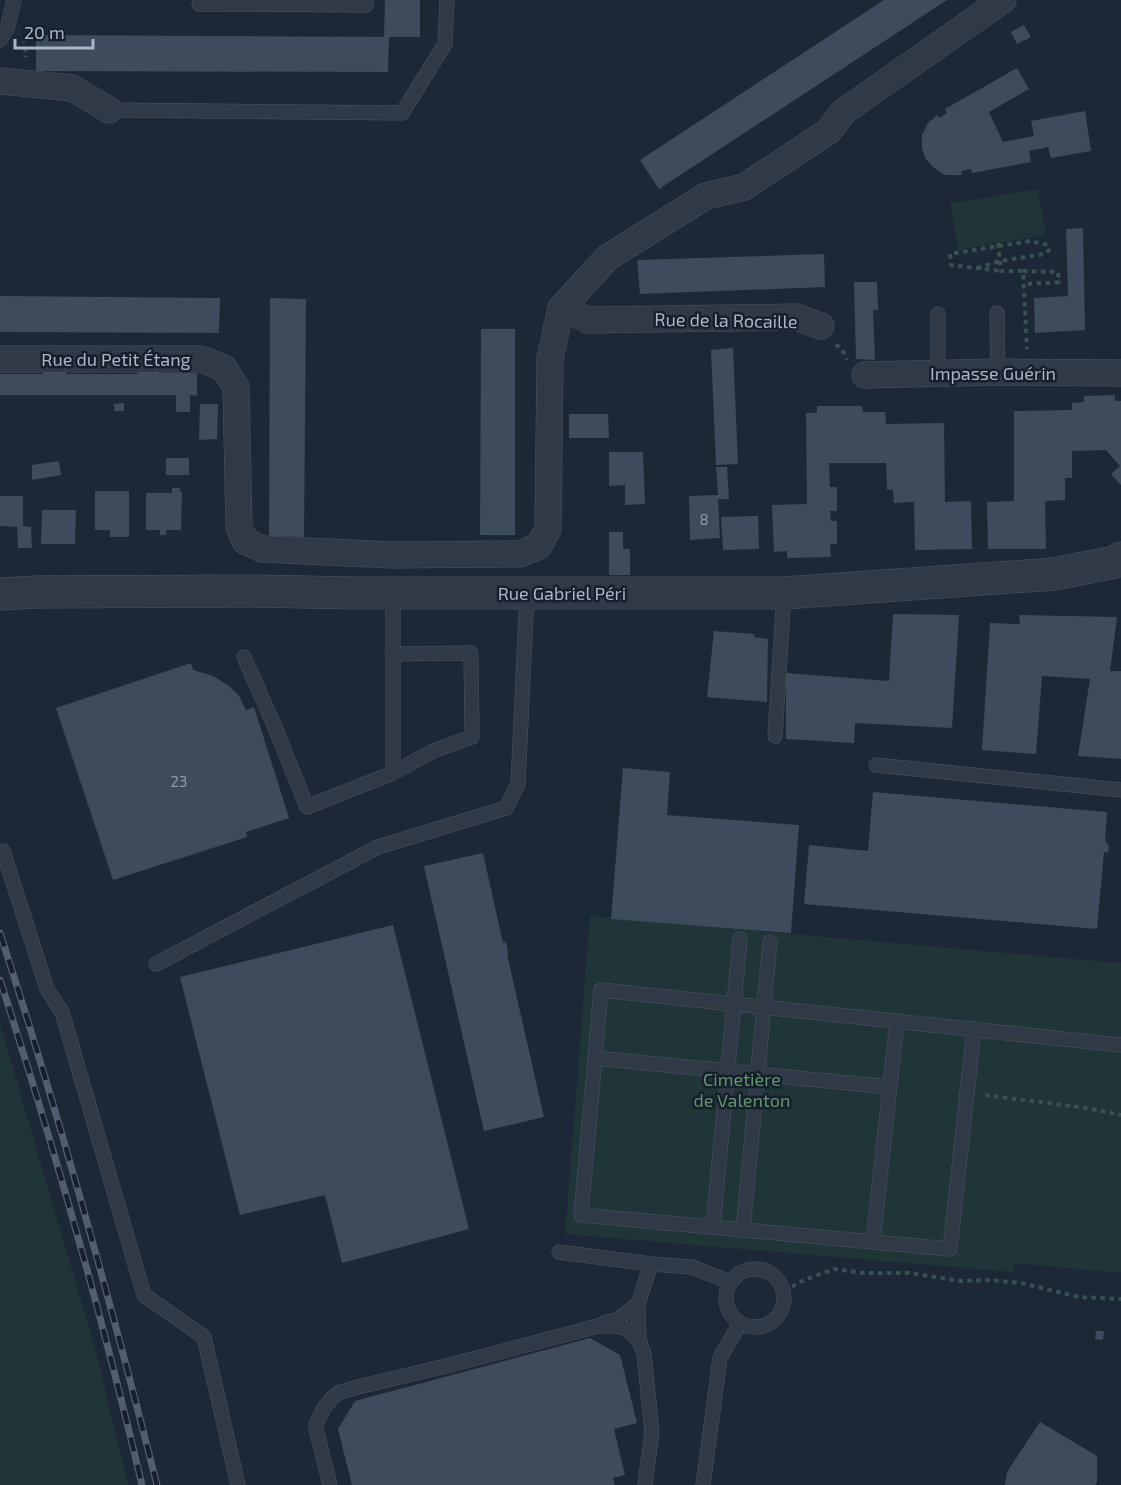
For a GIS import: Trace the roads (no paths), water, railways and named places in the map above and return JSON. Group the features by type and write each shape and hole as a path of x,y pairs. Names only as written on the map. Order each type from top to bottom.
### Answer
{"street":[{"path":"561,308 607,258 706,196 744,187 830,131 843,112 1003,0"},
{"path":"0,81 72,88 109,110"},
{"name":"Rue de la Rocaille","path":"561,308 588,320 795,317 821,326"},
{"name":"Rue du Petit Étang","path":"0,359 201,359 225,368 236,387 239,527 245,541 262,549 392,555 520,554 539,546 548,529 550,359 561,308"},
{"name":"Impasse Guérin","path":"865,375 998,372 1121,373"},
{"path":"392,555 393,593"},
{"name":"Rue Gabriel Péri","path":"0,594 204,591 784,593 1054,574 1115,562 1121,558"}],"lane":[{"path":"0,40 8,29 14,0"},
{"path":"199,4 366,5 366,0"},
{"path":"109,110 402,113 445,44 447,0"},
{"path":"998,313 998,372"},
{"path":"938,314 938,373"},
{"path":"393,593 393,773"},
{"path":"156,964 378,847 506,808 518,784 527,593"},
{"path":"775,736 784,593"},
{"path":"244,657 306,807 393,773 433,751 472,737 471,653 392,654"},
{"path":"876,765 1121,790"},
{"path":"3,850 47,989 62,1012 144,1295 204,1338 238,1485"},
{"path":"713,1227 740,939"},
{"path":"743,1230 770,942"},
{"path":"974,1029 950,1250 581,1215 601,990 764,1006 1121,1045"},
{"path":"873,1242 897,1021"},
{"path":"595,1058 890,1087"},
{"path":"559,1252 692,1267 730,1282"},
{"path":"639,1342 638,1304 651,1264"},
{"path":"749,1269 760,1269 771,1273 779,1281 784,1291 784,1303 780,1314 772,1322 762,1327 750,1327 740,1323 732,1315 727,1305 726,1293 730,1282 738,1274 749,1269"},
{"path":"330,1485 316,1424 324,1408 338,1393 598,1326 618,1319 638,1304"},
{"path":"703,1485 720,1358 740,1323"},
{"path":"598,1326 625,1328 639,1342 644,1354 652,1432 645,1485"}],"railway":[{"path":"0,933 83,1208 157,1485"},
{"path":"0,980 76,1231 111,1358 142,1485"}],"park label":[{"name":"Cimetière de Valenton","path":"742,1089"}]}
